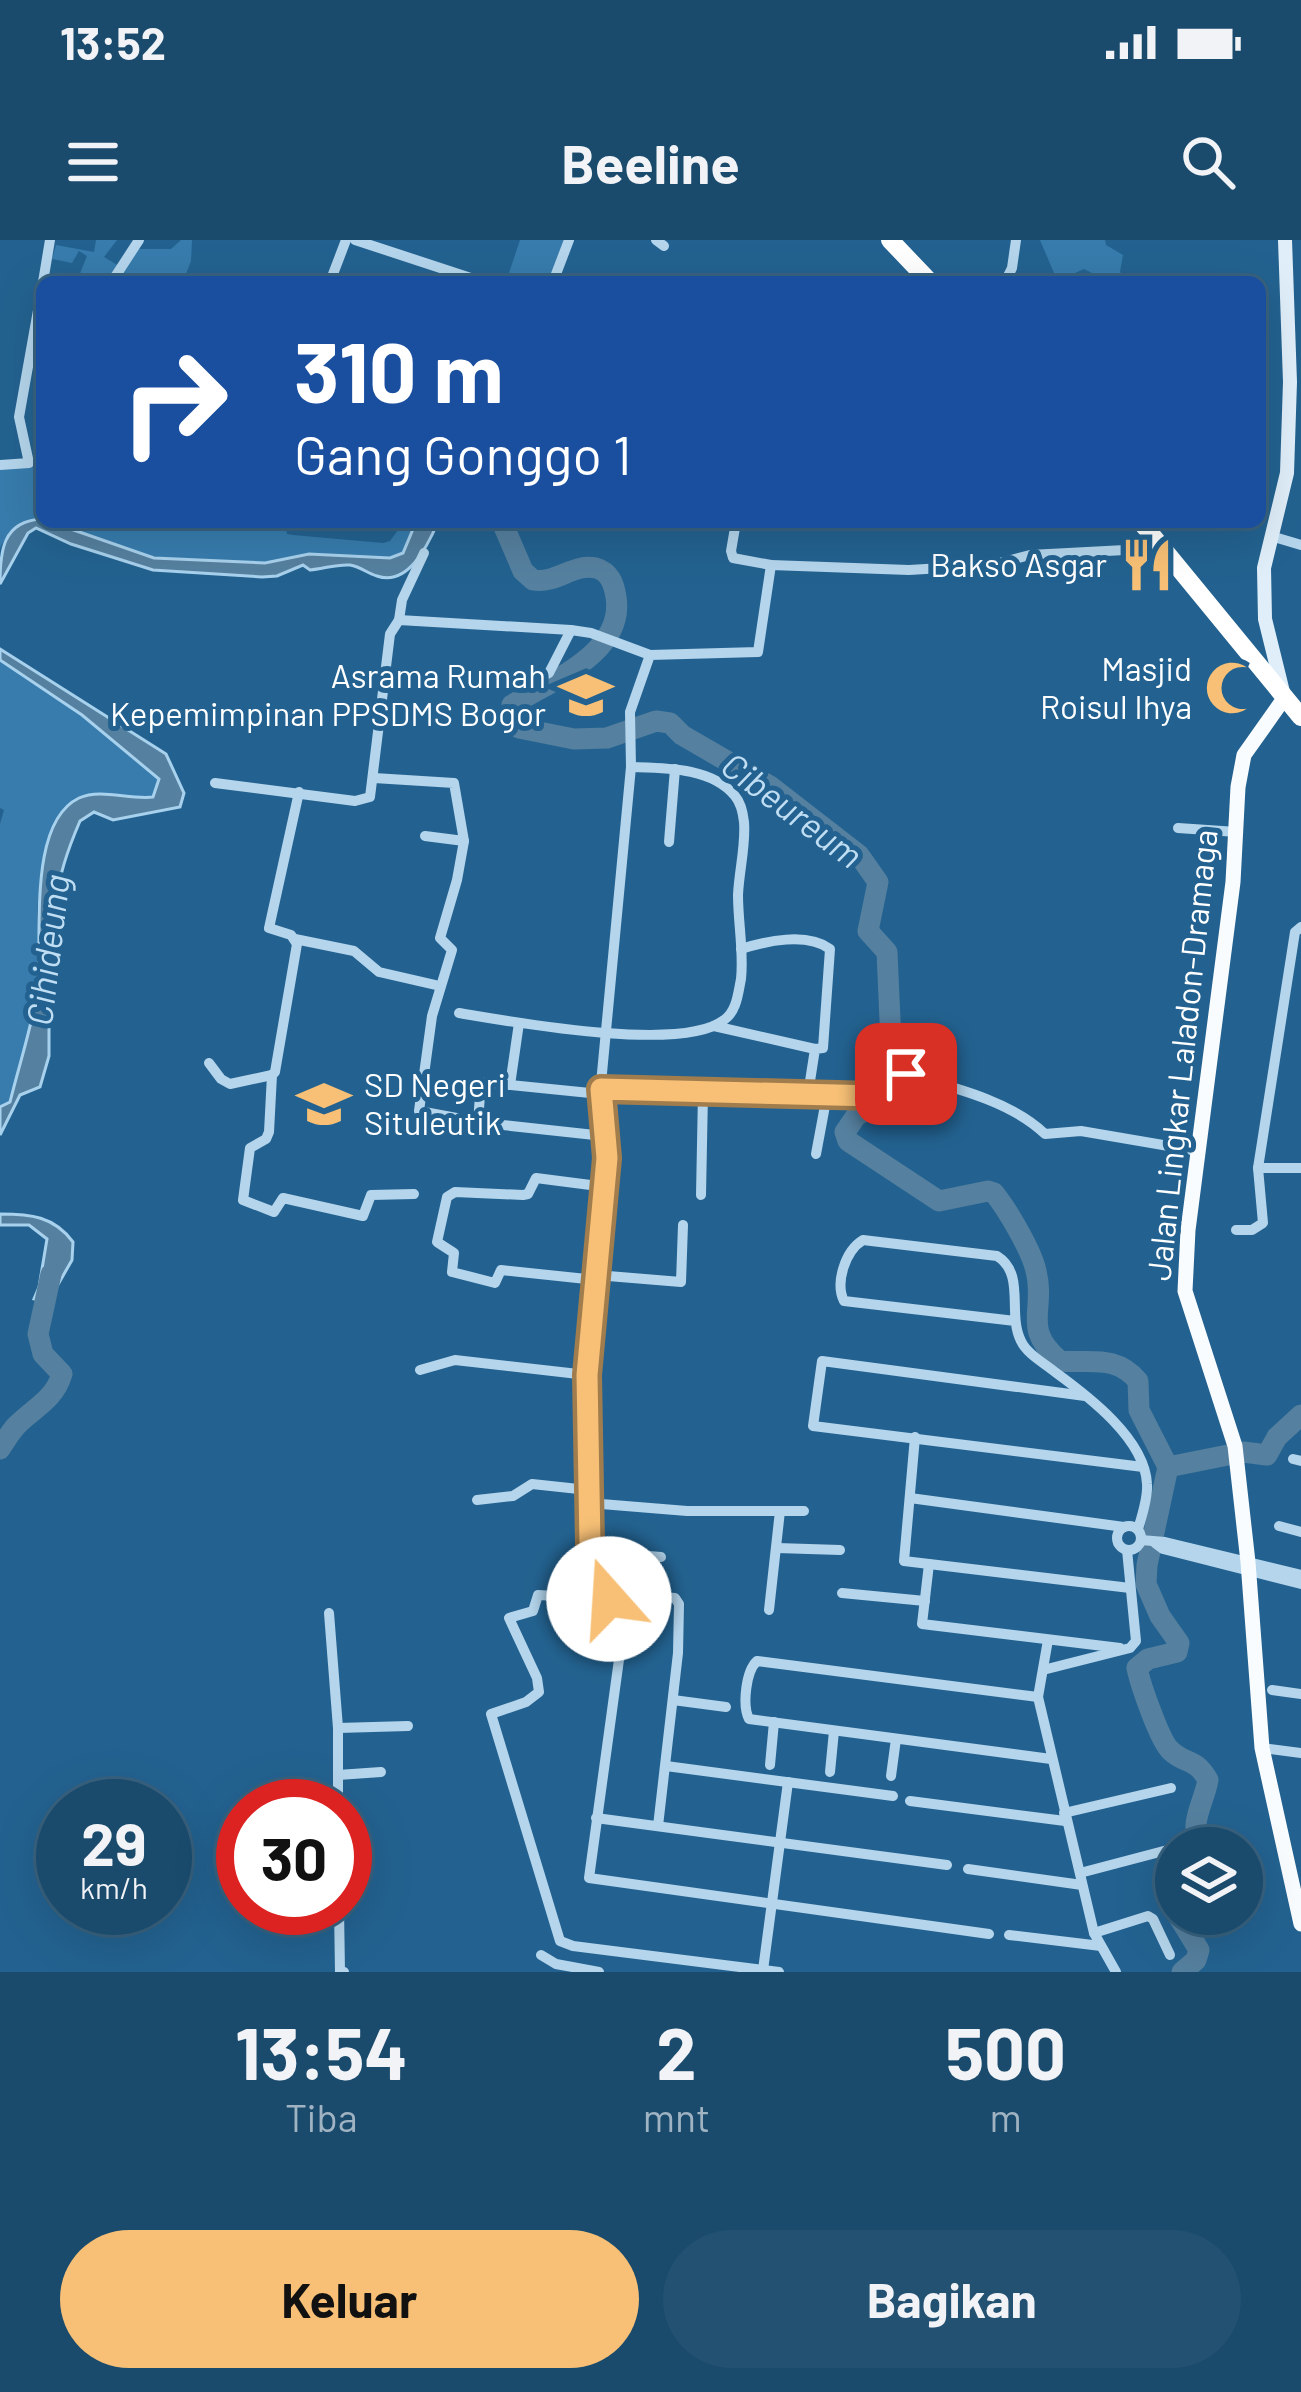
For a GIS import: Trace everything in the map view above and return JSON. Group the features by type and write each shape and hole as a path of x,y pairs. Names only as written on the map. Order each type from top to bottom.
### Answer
{"highway":[{"path":"890,240 924,276"},
{"path":"1146,528 1301,717"}],"main road":[{"name":"Jalan Lingkar Laladon-Dramaga","path":"1285,697 1244,755 1188,1230 1185,1291 1235,1446 1262,1748 1301,1924"}],"street":[{"path":"44,276 50,240"},
{"path":"115,276 139,240"},
{"path":"332,276 346,240"},
{"path":"356,240 465,276"},
{"path":"555,276 569,240"},
{"path":"1008,276 1016,240"},
{"path":"1285,240 1289,447 1284,496 1264,568 1265,619 1285,697"},
{"path":"0,465 28,457 20,417 36,324"},
{"path":"735,528 734,558 771,565 910,570 992,565 1030,555 1162,548"},
{"path":"1271,536 1301,545"},
{"path":"215,783 364,800 372,793 390,634 424,553"},
{"path":"399,620 571,630 650,656 758,652 771,565"},
{"path":"518,688 549,673 571,630"},
{"path":"650,656 634,695 630,725 631,767 601,1091 606,1187 587,1375 590,1544 608,1570 609,1599 538,1595 533,1611 509,1618 539,1692 526,1702 490,1714 560,1940 680,1966 778,1972"},
{"path":"459,1013 605,1032 689,1033 727,1018 736,1003 741,950 739,890 745,825 740,802 717,782 675,769 631,767"},
{"path":"669,842 675,769"},
{"path":"374,778 454,783 464,841 440,938 452,950 440,986 419,1111 478,1122 481,1082 601,1091 880,1095 895,1090 900,1075 906,1074 994,1103 1035,1122 1045,1134 1068,1130 1198,1151"},
{"path":"299,792 269,928 354,951 379,972 440,986"},
{"path":"1178,828 1237,832"},
{"path":"425,836 464,841"},
{"path":"1236,1230 1252,1231 1263,1223 1258,1168 1295,932 1301,927"},
{"path":"296,939 272,1075 269,1132 250,1148 244,1202 277,1212 283,1198 363,1216 371,1195 414,1194"},
{"path":"714,1026 823,1048 828,946 793,940 741,950"},
{"path":"510,1085 519,1023"},
{"path":"808,1094 815,1049"},
{"path":"209,1063 230,1084 272,1075"},
{"path":"701,1195 703,1093"},
{"path":"817,1154 827,1095"},
{"path":"493,1124 604,1136"},
{"path":"1258,1168 1301,1168"},
{"path":"606,1187 536,1178 523,1195 455,1192 447,1197 437,1242 454,1253 452,1272 495,1283 501,1270 681,1282 683,1225"},
{"path":"1015,1321 844,1301 840,1295 843,1270 855,1244 863,1240 997,1256 1010,1267 1015,1321 1023,1346 1108,1413 1143,1467 1148,1483 1135,1549 1118,1544 1136,1532"},
{"path":"420,1370 455,1360 587,1375"},
{"path":"1088,1396 822,1361 813,1426 1143,1467"},
{"path":"915,1437 904,1561 1130,1588"},
{"path":"477,1500 513,1496 532,1484 687,1511 804,1511"},
{"path":"910,1498 1136,1532 1301,1584"},
{"path":"769,1610 780,1511"},
{"path":"1279,1526 1301,1532"},
{"path":"776,1548 840,1550"},
{"path":"929,1564 922,1624 1130,1648 1136,1641 1127,1550"},
{"path":"599,1552 661,1557"},
{"path":"1249,1566 1301,1575"},
{"path":"842,1593 925,1601"},
{"path":"658,1826 680,1631 678,1600 628,1594 589,1878 988,1934"},
{"path":"329,1613 338,1779"},
{"path":"1048,1640 1038,1697 1094,1933 1116,1972"},
{"path":"1043,1670 1120,1648"},
{"path":"1038,1697 758,1661 750,1668 745,1712 749,1719 1051,1759"},
{"path":"1272,1690 1301,1694"},
{"path":"673,1700 726,1707"},
{"path":"770,1766 774,1722"},
{"path":"338,1728 408,1726"},
{"path":"830,1772 834,1731"},
{"path":"890,1776 896,1739"},
{"path":"1262,1748 1301,1753"},
{"path":"666,1766 893,1796"},
{"path":"338,1775 381,1772"},
{"path":"763,1970 788,1782"},
{"path":"910,1801 1065,1817 1171,1788"},
{"path":"596,1818 947,1865"},
{"path":"968,1869 1081,1879 1155,1855"},
{"path":"1094,1933 1148,1916 1170,1955"},
{"path":"339,1935 340,1972 344,1972"},
{"path":"1009,1935 1101,1946"},
{"path":"541,1955 556,1964 598,1972"}],"shaded area":[{"path":"96,240 117,240 104,257 119,266 114,276 79,276 87,256 79,251 72,263 52,259 56,245 94,252"},
{"path":"181,240 192,240 185,276 118,276 139,249 171,249"},
{"path":"520,240 564,240 551,276 508,276"},
{"path":"1040,240 1105,240 1123,255 1123,276 1095,276 1084,269 1054,273"},
{"path":"36,465 36,520 17,527 0,548 0,469"},
{"path":"66,528 286,528 287,534 383,543 400,528 413,528 403,553 390,558 309,554 265,563 154,558"},
{"path":"0,660 82,715 159,778 153,797 112,795 61,813 43,864 37,910 40,969 30,1032 10,1102 0,1107 0,824 4,810 0,808"}],"water":[{"path":"36,520 36,528 28,533 0,584 6,540"},
{"path":"36,528 68,528 154,558 265,563 309,554 390,558 403,553 413,528 435,528 415,562 388,578 350,565 310,570 303,565 262,577 153,570"},
{"path":"0,649 166,754 184,793 180,807 113,820 94,812 80,821 59,886 57,957 49,991 49,1056 40,1087 20,1095 0,1135 0,1107 10,1102 37,993 40,887 51,833 62,812 79,798 96,794 153,797 159,779 82,715 0,660"},
{"path":"0,1214 41,1218 73,1242 72,1260 48,1302 34,1299 47,1239 29,1225 0,1225"}],"waterway":[{"name":"Cibeureum","path":"505,528 523,571 533,580 596,568 610,579 616,597 616,617 597,649 512,705 511,718 519,728 574,739 607,738 656,721 670,723 682,735 770,786 859,855 878,882 868,931 887,952 892,1065 878,1103 856,1116 845,1132 848,1141 939,1201 994,1193 1034,1263 1038,1329 1048,1349 1060,1361 1111,1364 1138,1381 1139,1410 1168,1467 1146,1584 1179,1643 1177,1652 1148,1659 1137,1668 1167,1745 1208,1780 1196,1827"},
{"name":"Cihideung","path":"0,1449 17,1425 49,1397 62,1374 43,1354 38,1334 51,1274"},
{"path":"1168,1467 1243,1452 1267,1455 1277,1437 1301,1415"},
{"name":"Cibeureum","path":"1182,1972 1196,1960 1199,1950 1190,1935"}],"place":[{"name":"Bakso Asgar","path":"1147,565"},
{"name":"Masjid Roisul Ihya","path":"1232,688"},
{"name":"Asrama Rumah Kepemimpinan PPSDMS Bogor","path":"586,695"},
{"name":"SD Negeri Situleutik","path":"324,1104"}],"route":[{"path":"609,1599 605,1560 590,1544 586,1419 606,1187 601,1089 874,1096 891,1093 900,1075 906,1074"}]}
